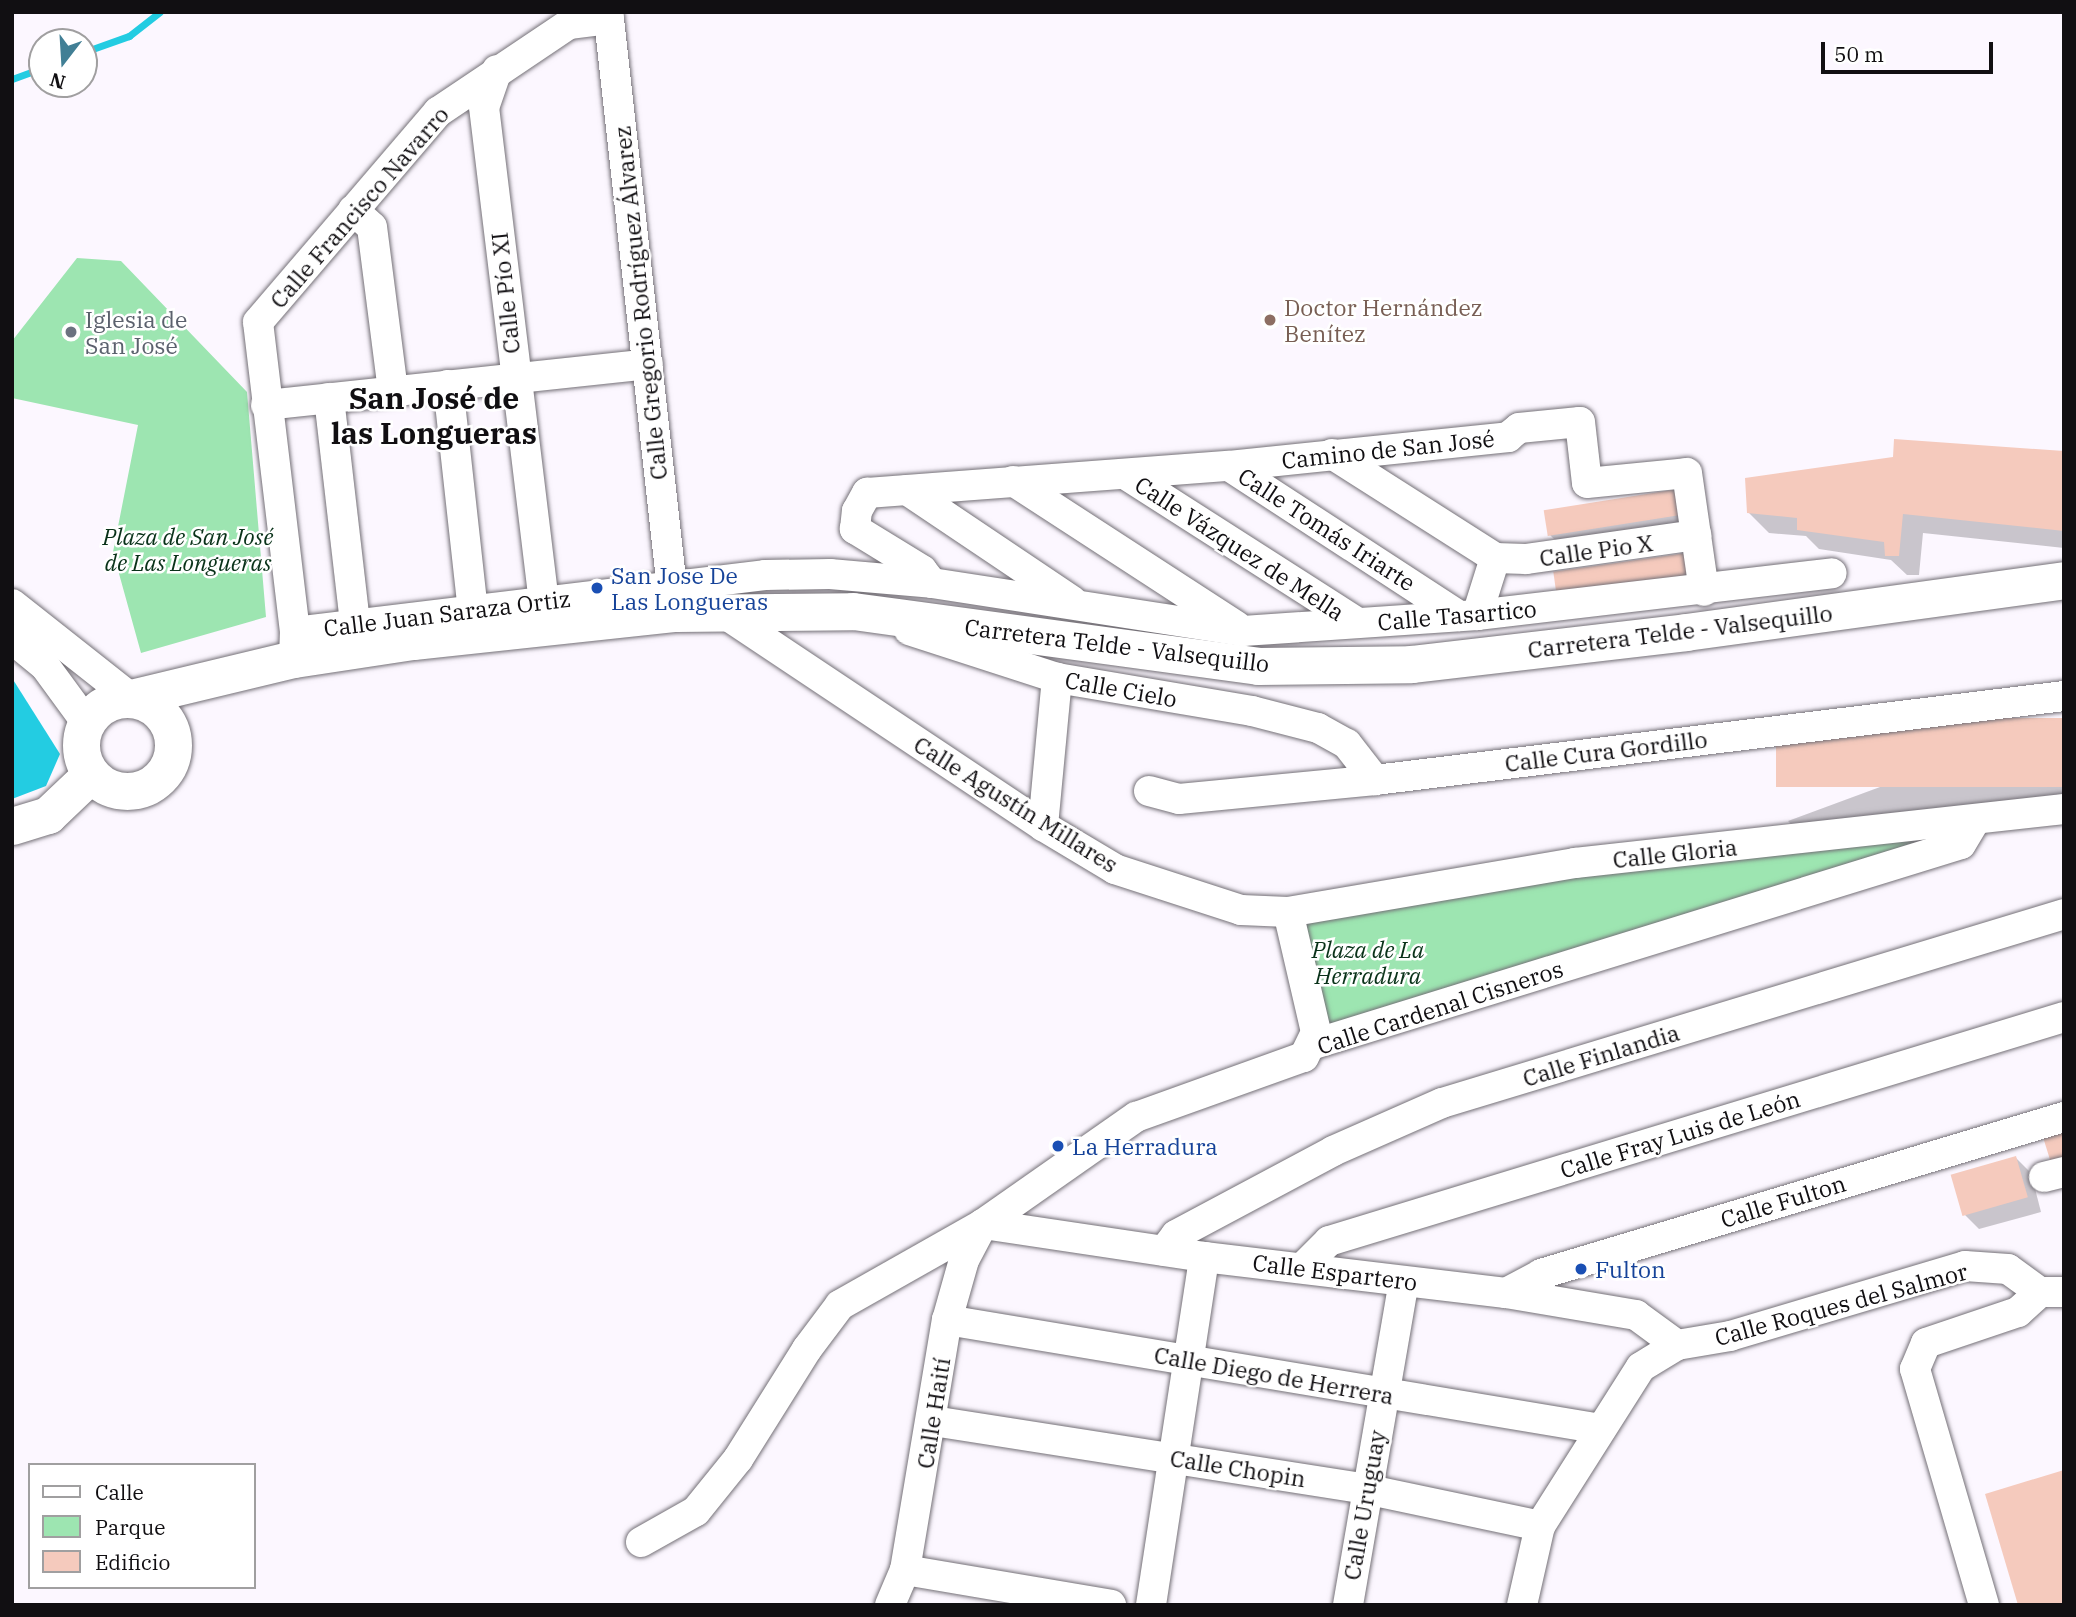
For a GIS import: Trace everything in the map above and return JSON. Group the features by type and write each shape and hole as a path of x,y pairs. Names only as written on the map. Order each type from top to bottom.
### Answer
{"main road":[{"name":"Carretera Telde - Valsequillo","path":"131,698 295,646 413,640 673,601 722,611 853,611 1258,666 1411,664 1700,630 2064,580"},
{"name":"Carretera Telde - Valsequillo","path":"172,730 209,697 295,646"},
{"path":"131,698 160,712 172,730 170,762 152,784 121,790 91,774 80,744 86,722 110,701 131,698"},
{"path":"12,825 48,815 91,774"}],"street":[{"name":"Calle Francisco Navarro","path":"266,405 258,322 438,112 569,24 609,19"},
{"name":"Calle Gregorio Rodríguez Álvarez","path":"609,19 673,601"},
{"name":"Calle Pío XI","path":"497,70 484,107 544,602"},
{"path":"354,210 372,227 393,391"},
{"path":"295,646 266,405 648,364"},
{"path":"448,386 473,611"},
{"path":"328,398 355,623"},
{"name":"Camino de San José","path":"932,583 922,570 855,529 857,511 867,493 1229,466 1508,436 1519,428 1580,422 1587,483 1687,472 1704,591"},
{"path":"1332,454 1494,558 1468,616"},
{"name":"Calle Tomás Iriarte","path":"1229,466 1468,616"},
{"name":"Calle Vázquez de Mella","path":"1125,474 1356,622"},
{"path":"1013,481 1243,631"},
{"path":"906,490 1082,607"},
{"name":"Calle Pio X","path":"1494,558 1527,559 1696,536"},
{"name":"Calle Tasartico","path":"932,583 1243,631 1468,616 1704,591 1832,573"},
{"name":"Calle Juan Saraza Ortiz","path":"295,646 355,623 544,602 673,601 765,575 830,574 932,583"},
{"path":"12,604 131,698"},
{"name":"Calle Agustín Millares","path":"722,611 1043,827 1115,869 1241,910 1288,912"},
{"name":"Calle Cielo","path":"853,611 1057,678 1252,711 1318,728 1347,744 1375,779"},
{"path":"12,639 45,666 86,722"},
{"path":"1043,827 1057,678"},
{"name":"Calle Cura Gordillo","path":"1149,791 1179,799 1375,779 2064,696"},
{"name":"Calle Gloria","path":"1288,912 1575,863 1975,821 2064,809"},
{"name":"Calle Cardenal Cisneros","path":"641,1542 696,1511 738,1459 807,1349 840,1305 983,1224 1136,1117 1279,1069 1304,1056 1311,1045 1961,844 1975,821"},
{"path":"1288,912 1315,1019 1311,1045"},
{"name":"Calle Finlandia","path":"1164,1251 1176,1235 1333,1151 1443,1103 2064,914"},
{"name":"Calle Fray Luis de León","path":"1304,1266 1329,1241 2064,1017"},
{"name":"Calle Fulton","path":"1506,1293 1541,1274 2064,1117"},
{"name":"Calle Espartero","path":"983,1224 1204,1257 1304,1266 1404,1282 1506,1293 1636,1315 1677,1345"},
{"name":"Calle Haití","path":"890,1605 905,1570 933,1421 947,1320 964,1260 983,1224"},
{"path":"1152,1605 1204,1257"},
{"name":"Calle Roques del Salmor","path":"1677,1345 1730,1336 1965,1266 2008,1269 2052,1292"},
{"name":"Calle Uruguay","path":"1348,1605 1404,1282"},
{"name":"Calle Roques del Salmor","path":"1984,1605 1915,1369 1926,1343 2018,1312 2052,1292"},
{"name":"Calle Diego de Herrera","path":"947,1320 1601,1429"},
{"path":"1522,1605 1540,1526 1641,1367 1677,1345"},
{"name":"Calle Chopin","path":"933,1421 1366,1489 1540,1526"},
{"path":"905,1570 1111,1605"}],"green space":[{"name":"Plaza de San José de Las Longueras","path":"77,258 121,261 247,392 266,617 141,653 113,552 138,425 12,398 12,341"},
{"name":"Plaza de La Herradura","path":"1960,828 1322,1034 1295,919 1574,869"}],"water":[{"path":"12,678 60,754 46,786 12,799"}],"building":[{"path":"1894,439 2064,451 2064,531 1903,514 1899,556 1885,556 1884,542 1797,530 1797,518 1747,513 1745,478 1893,457"},
{"path":"1678,489 1682,515 1548,536 1544,510"},
{"path":"1686,553 1690,580 1557,598 1553,572"},
{"path":"1776,718 2064,718 2064,787 1776,787"},
{"path":"2064,1131 2064,1159 2051,1163 2043,1137"},
{"path":"2016,1156 2028,1197 1962,1216 1951,1175"},
{"path":"2064,1470 2064,1605 2018,1605 1985,1494"}],"waterway":[{"path":"98,47 129,36 160,12"},
{"path":"12,79 28,73"}],"place":[{"name":"Doctor Hernández Benítez","path":"1270,320"},
{"name":"Iglesia de San José","path":"71,332"},
{"name":"San Jose De Las Longueras","path":"597,588"},
{"name":"La Herradura","path":"1058,1146"},
{"name":"Fulton","path":"1581,1269"}],"district":[{"name":"San José de las Longueras","path":"434,415"}]}
